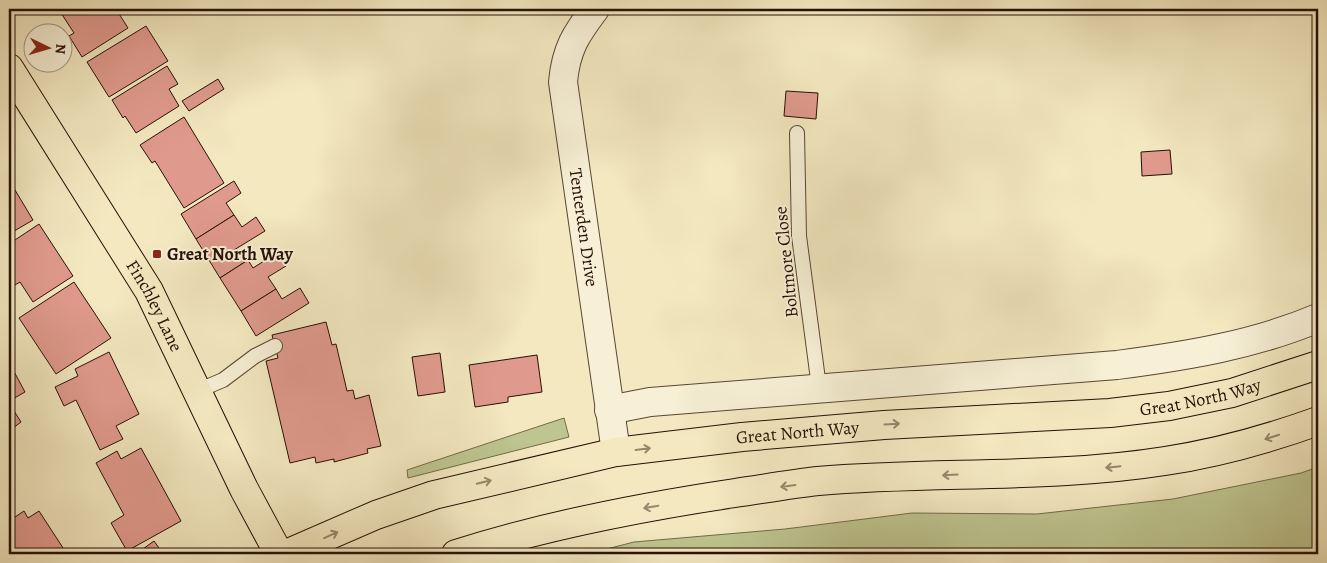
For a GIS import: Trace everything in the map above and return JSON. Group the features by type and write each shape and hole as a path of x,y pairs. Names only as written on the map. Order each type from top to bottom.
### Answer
{"main road":[{"name":"Finchley Lane","path":"9,68 149,291 244,489 279,554"},
{"name":"Great North Way","path":"286,554 376,515 434,495 616,452 742,437 884,425 1110,413 1168,406 1232,392 1318,364"},
{"path":"456,554 495,542 610,514 699,498 817,481 1106,468 1164,462 1208,454 1269,438 1318,422"}],"street":[{"name":"Tenterden Drive","path":"595,9 574,37 565,60 563,82 616,452"},
{"path":"609,410 650,402 820,387 1088,368 1185,356 1259,339 1318,318"}],"lane":[{"name":"Boltmore Close","path":"797,133 799,236 820,387"},
{"path":"197,391 224,380 255,356 275,346"}],"green space":[{"path":"564,418 569,437 408,478 407,470"},
{"path":"1318,467 1318,554 587,554 634,542 785,529 912,513 1037,514 1173,499 1301,473"}],"building":[{"path":"68,9 116,9 128,28 82,57 72,41 72,34 74,33 72,22 67,22 61,13"},
{"path":"146,26 168,61 109,97 87,62"},
{"path":"167,66 178,84 169,89 179,106 136,133 125,116 123,118 112,100"},
{"path":"218,79 224,89 189,111 182,101"},
{"path":"786,91 818,93 816,119 784,116"},
{"path":"184,117 224,183 184,208 155,161 152,163 140,145"},
{"path":"1170,150 1172,174 1142,176 1141,152"},
{"path":"9,180 33,220 9,234"},
{"path":"234,181 241,193 226,203 234,215 196,239 181,214"},
{"path":"234,215 242,227 256,217 265,231 234,250 239,258 245,255 248,260 220,278 196,239"},
{"path":"39,224 73,276 33,302 20,282 10,288 9,286 9,244"},
{"path":"278,252 286,266 268,277 276,289 241,311 220,278 248,260 253,268"},
{"path":"74,282 111,338 56,374 19,318"},
{"path":"300,288 309,303 256,336 241,311 276,289 282,299"},
{"path":"326,322 332,345 336,344 347,391 353,390 355,399 369,395 381,446 367,449 368,453 334,462 334,459 316,463 315,457 290,463 266,361 278,358 272,335"},
{"path":"109,352 139,414 116,426 123,439 100,450 76,400 64,406 55,387 78,376 75,369"},
{"path":"440,353 445,392 418,396 412,357"},
{"path":"537,355 542,392 508,397 508,402 475,407 469,365"},
{"path":"11,366 25,392 11,400 9,395 9,367"},
{"path":"9,403 21,422 9,431"},
{"path":"141,448 181,521 127,551 111,523 124,515 96,463 117,451 121,459"},
{"path":"24,511 28,518 39,511 67,554 9,554 9,521"},
{"path":"154,541 159,548 150,554 136,554"}],"place":[{"name":"Great North Way","path":"157,254"}]}
